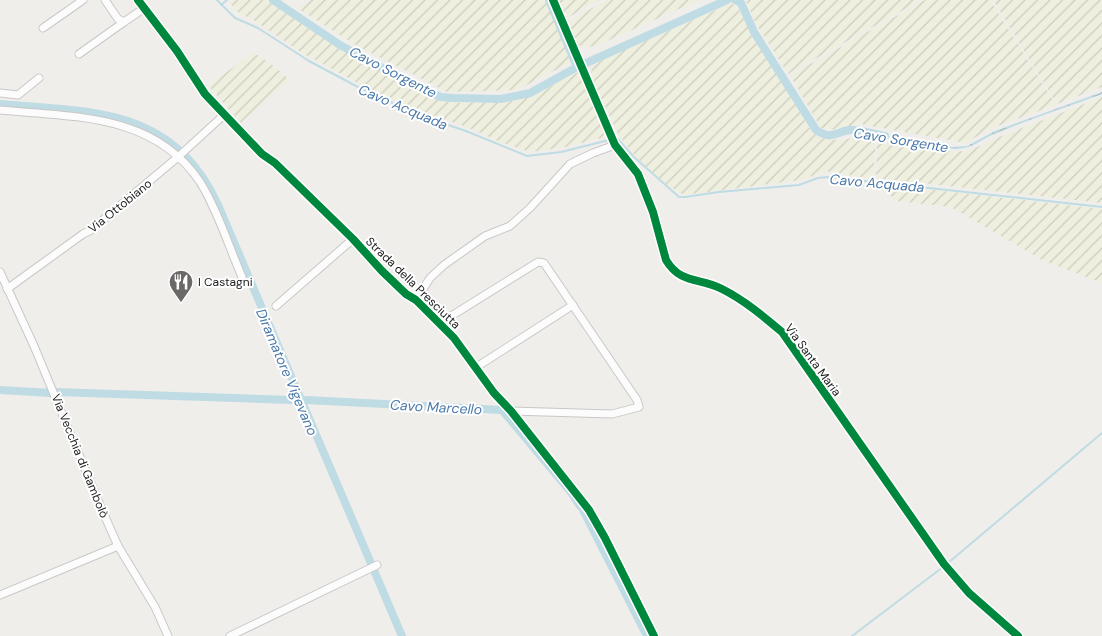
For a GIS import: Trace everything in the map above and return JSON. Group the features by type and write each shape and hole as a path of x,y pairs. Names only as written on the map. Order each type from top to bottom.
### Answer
{"street":[{"path":"43,28 83,0"},
{"path":"105,0 118,19 124,22"},
{"name":"Strada della Presciutta","path":"138,0 177,51 205,94 262,154 275,163 353,239 382,272 406,294 416,300 454,338 494,393 511,411 589,510 654,636"},
{"name":"Via Santa Maria","path":"553,0 615,145 638,174 654,212 662,248 670,266 687,279 721,288 761,314 782,332 944,564 969,593 1018,636"},
{"path":"79,54 143,9"},
{"path":"0,93 18,95 39,78"},
{"path":"0,110 90,118 112,122 136,129 181,154 205,191 242,276"},
{"name":"Via Ottobiano","path":"7,289 82,234 92,230 225,114"},
{"path":"416,300 430,278 444,265 485,236 510,226 530,208 570,164 615,145"},
{"path":"276,306 353,239"},
{"path":"440,323 538,262 544,263 637,400 639,406 612,414 511,411"},
{"name":"Via Vecchia di Gambolò","path":"0,272 34,346 118,546 155,607 168,636"},
{"path":"475,368 573,305"},
{"path":"0,595 118,546"},
{"path":"230,636 377,565"}],"green space":[{"path":"233,0 266,0 347,52 437,100 460,103 513,101 531,96 579,72 605,137 566,147 530,152 498,141 469,128 387,99 299,51 252,19 239,13 230,3"},
{"path":"310,0 547,0 573,61 517,90 447,92 356,45 297,8"},
{"path":"557,0 600,0 565,19"},
{"path":"606,0 699,0 596,46 584,47 576,44 566,23"},
{"path":"746,0 921,0 788,74 755,22"},
{"path":"925,0 990,0 1056,105 994,127 965,143 860,124 830,130 821,128 791,77 794,73"},
{"path":"993,0 1102,0 1102,87 1057,104"},
{"path":"732,3 740,11 809,128 820,138 838,140 863,137 876,138 873,179 825,171 801,180 684,195 667,185 636,157 618,134 591,76 592,67 602,60"},
{"path":"254,53 270,63 289,79 241,123 208,85"},
{"path":"1102,97 1102,203 876,178 877,140 882,139 955,152 971,150"},
{"path":"889,185 1102,209 1102,283 1042,260 951,207 897,201 880,186"}],"water":[{"path":"1102,92 1102,94 1012,127 961,149 874,134 952,147 967,146 995,131"}],"waterway":[{"name":"Cavo Acquada","path":"217,0 235,18 258,28 309,61 356,86 419,115 466,131 527,156 561,152 609,140"},
{"name":"Cavo Acquada","path":"221,5 227,0"},
{"name":"Cavo Sorgente","path":"273,0 340,45 419,88 441,97 501,99 530,93 579,66"},
{"path":"549,0 577,67"},
{"name":"Cavo Sorgente","path":"584,64 727,0"},
{"name":"Cavo Sorgente","path":"735,0 741,3 754,32 816,130 826,135 853,130 885,136"},
{"name":"Diramatore Vigevano","path":"0,104 67,109 127,121 154,132 178,149 200,173 218,205 402,636"},
{"name":"Cavo Acquada","path":"615,138 679,197 799,185 818,178 828,177 1102,207"},
{"name":"Cavo Marcello","path":"0,390 51,393"},
{"name":"Cavo Marcello","path":"56,392 291,400"},
{"name":"Cavo Marcello","path":"306,400 502,410 570,491 580,506"},
{"path":"948,563 1102,433"},
{"name":"Cavo Marcello","path":"583,510 647,636"},
{"path":"852,636 943,567"}],"cycle path":[{"path":"138,0 177,51 205,94 262,154 275,163 353,239 382,271 406,294 416,300 454,338 494,393 511,411 589,510 654,636"},
{"path":"553,0 615,145 638,174 653,212 666,260 672,268 685,277 714,285 738,298 782,332 944,564 969,593 1018,636"}],"place":[{"name":"I Castagni","path":"181,303"}]}
